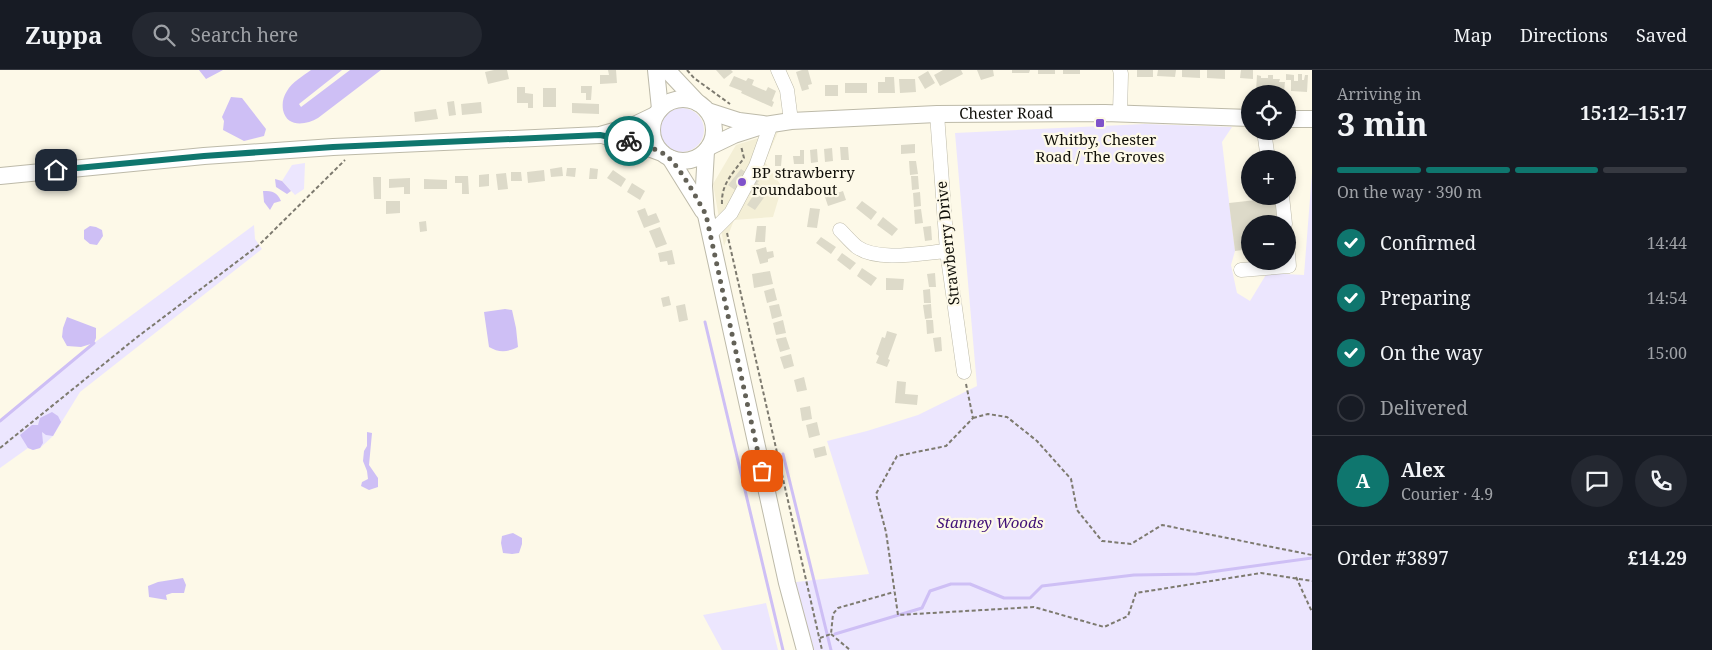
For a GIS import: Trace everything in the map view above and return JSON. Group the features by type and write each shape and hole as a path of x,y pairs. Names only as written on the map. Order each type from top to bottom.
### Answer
{"main road":[{"path":"656,70 658,112 652,125 652,136 656,145 690,188 706,215"},
{"path":"600,135 632,142 679,161 698,157 707,149 713,139 714,129 712,120 703,107 685,91 667,70"},
{"path":"0,176 204,156 359,146 600,135 632,126 658,112 668,102 678,99 689,99 739,127"},
{"name":"Chester Road","path":"707,149 739,127 791,121 937,114 1120,113 1241,118"},
{"path":"1296,119 1312,119"},
{"path":"707,149 704,186 706,215 787,583 805,650"}],"street":[{"path":"778,70 787,90 791,121"},
{"path":"1120,70 1120,113"},
{"name":"Strawberry Drive","path":"937,114 947,251 964,372"},
{"path":"710,234 731,213 756,166 768,124"},
{"path":"840,230 857,247 868,252 899,255 947,251"}],"path":[{"path":"687,70 711,92 730,104 741,108 739,127 744,158 724,186 722,194 724,220 821,637 822,650"},
{"path":"0,448 136,338 259,245 359,146"},
{"path":"964,372 973,418"},
{"path":"1312,554 1162,525 1131,544 1102,541 1078,510 1071,478 1037,441 1007,417 988,414 973,418 946,446 898,456 876,494 886,532 898,615 1034,607 1104,627 1128,616 1136,593 1261,573 1312,580"},
{"path":"1296,577 1312,612"},
{"path":"831,635 833,614 838,608 894,592"},
{"path":"821,637 831,635 850,650"}],"shaded area":[{"path":"199,70 223,70 206,79"},
{"path":"311,70 342,70 299,104 301,107 350,70 381,70 318,118 303,123 288,120 283,110 283,102 287,91 298,79"},
{"path":"231,97 242,98 266,129 264,136 244,141 223,130 224,121 222,117"},
{"path":"778,132 765,162 782,187 773,217 734,220 724,246 713,184 736,145"},
{"path":"275,179 282,181 291,191 287,194 276,187"},
{"path":"263,191 274,193 281,201 274,203 270,210 264,202"},
{"path":"90,226 102,230 103,236 97,245 90,244 84,239 84,230"},
{"path":"512,310 518,347 507,351 500,351 489,347 484,312"},
{"path":"67,317 96,328 94,343 81,347 67,346 62,337"},
{"path":"52,412 58,416 61,422 53,436 42,432 43,443 40,448 33,450 28,448 20,435 32,425 38,425 40,418"},
{"path":"367,432 372,433 369,465 378,478 378,487 369,490 361,486 362,482 368,479 363,461 364,451 367,446"},
{"path":"513,533 522,538 519,553 503,553 502,536"},
{"path":"183,578 186,585 184,593 166,595 167,600 149,597 148,586 158,582"}],"green space":[{"path":"682,108 694,112 700,118 704,130 700,142 694,148 682,152 670,148 664,142 660,130 664,118 670,112"},
{"name":"Stanney Woods","path":"1145,124 1232,127 1222,142 1235,251 1231,265 1237,293 1250,301 1267,273 1304,275 1312,173 1312,650 805,650 787,583 869,574 827,441 918,415 977,386 955,133"},
{"path":"305,163 304,189 295,195 282,181 292,165"},
{"path":"254,225 255,239 262,249 80,392 53,436 40,448 33,450 28,448 0,468 0,421 94,343"},
{"path":"766,603 778,650 722,650 703,615"}],"building":[{"path":"507,70 509,79 488,84 485,72"},
{"path":"608,70 616,70 617,83 600,84 600,75 609,75"},
{"path":"716,70 731,70 733,72 724,79"},
{"path":"808,70 812,84 808,85 809,89 802,91 796,72"},
{"path":"943,70 961,70 963,74 940,86 934,75"},
{"path":"977,70 993,70 994,76 981,80"},
{"path":"1012,70 1030,70 1029,73 1012,73"},
{"path":"1038,70 1055,70 1055,74 1038,74"},
{"path":"1063,70 1080,70 1080,74 1063,74"},
{"path":"1137,70 1153,70 1153,77 1137,77"},
{"path":"1158,70 1176,70 1175,77 1157,76"},
{"path":"1182,70 1200,70 1200,78 1182,77"},
{"path":"1207,70 1225,70 1225,79 1207,78"},
{"path":"1241,70 1253,70 1253,79 1240,78"},
{"path":"928,71 935,83 925,89 918,77"},
{"path":"1286,74 1294,75 1294,81 1298,81 1298,74 1302,74 1302,80 1304,80 1305,75 1308,75 1307,92 1296,91 1296,85 1291,85 1291,80 1286,80"},
{"path":"1257,75 1261,76 1261,78 1268,78 1268,75 1273,75 1273,79 1280,79 1279,82 1285,82 1285,85 1256,85"},
{"path":"734,76 746,81 748,78 754,80 752,85 766,91 768,87 776,91 772,107 729,86"},
{"path":"885,77 894,77 895,93 878,93 878,82 885,82"},
{"path":"899,79 915,79 916,92 900,93"},
{"path":"845,83 867,83 867,93 845,93"},
{"path":"825,85 838,85 838,96 825,96"},
{"path":"581,86 592,86 591,100 586,100 586,93 581,93"},
{"path":"517,87 525,87 525,93 533,94 533,108 528,108 528,103 517,103"},
{"path":"543,88 556,88 556,107 543,107"},
{"path":"454,101 456,115 449,116 447,102"},
{"path":"481,102 482,113 462,115 461,104"},
{"path":"572,103 599,104 599,114 572,113"},
{"path":"436,109 438,119 415,122 414,112"},
{"path":"915,144 915,153 901,154 901,145"},
{"path":"840,147 848,147 849,160 841,160"},
{"path":"832,148 833,161 825,162 824,149"},
{"path":"817,149 818,162 811,163 810,150"},
{"path":"800,150 804,150 804,164 794,164 793,156 800,156"},
{"path":"775,155 782,155 781,166 775,166"},
{"path":"909,161 916,161 918,174 910,175"},
{"path":"562,167 563,176 551,177 550,169"},
{"path":"567,168 576,168 575,177 566,176"},
{"path":"590,168 598,169 597,179 589,179"},
{"path":"741,169 759,181 757,183 768,192 755,210 747,205 753,196 749,194 746,198 728,185"},
{"path":"544,170 545,181 528,183 527,172"},
{"path":"613,170 626,179 621,187 607,178"},
{"path":"511,172 521,172 522,181 511,181"},
{"path":"506,173 508,189 498,190 496,174"},
{"path":"489,174 489,186 479,187 479,175"},
{"path":"455,176 468,176 469,194 462,194 462,183 455,183"},
{"path":"911,176 918,176 919,189 912,190"},
{"path":"373,177 381,177 381,199 374,199"},
{"path":"410,178 410,194 404,194 404,187 389,188 389,179"},
{"path":"424,179 447,180 447,189 424,189"},
{"path":"632,183 645,191 640,200 627,192"},
{"path":"843,191 846,200 828,206 825,197"},
{"path":"920,192 921,206 914,207 913,193"},
{"path":"386,201 400,201 400,213 386,214"},
{"path":"862,201 877,212 871,220 856,208"},
{"path":"1241,202 1241,205 1276,205 1277,215 1241,215 1241,250 1235,251 1229,203"},
{"path":"645,208 648,216 656,213 660,222 644,228 637,211"},
{"path":"810,208 820,209 817,228 807,227"},
{"path":"921,209 923,223 915,224 914,210"},
{"path":"883,217 898,229 892,236 877,225"},
{"path":"426,221 427,231 420,232 419,222"},
{"path":"757,226 766,226 765,242 755,242"},
{"path":"931,226 932,240 925,241 923,227"},
{"path":"660,227 667,244 656,248 649,231"},
{"path":"821,237 836,247 831,254 816,243"},
{"path":"766,247 767,252 773,251 774,257 768,259 768,262 760,264 756,250"},
{"path":"672,250 675,264 668,265 667,261 660,262 658,253"},
{"path":"842,253 856,263 850,270 837,260"},
{"path":"862,268 877,278 871,286 857,276"},
{"path":"770,271 773,284 754,288 752,274"},
{"path":"935,273 936,287 929,287 927,274"},
{"path":"886,278 904,279 903,290 886,290"},
{"path":"774,288 777,300 767,303 764,291"},
{"path":"930,289 931,303 924,303 923,290"},
{"path":"669,296 671,305 663,307 661,298"},
{"path":"685,304 688,320 679,322 676,306"},
{"path":"779,304 782,316 772,319 769,306"},
{"path":"931,304 932,318 925,319 923,305"},
{"path":"783,320 786,333 776,335 773,323"},
{"path":"926,320 933,320 934,333 927,334"},
{"path":"887,331 897,334 887,367 876,363 879,356 876,354 882,337 885,338"},
{"path":"786,337 790,349 780,352 776,339"},
{"path":"941,337 942,351 935,352 933,338"},
{"path":"791,354 794,366 784,369 780,357"},
{"path":"804,377 807,390 797,392 794,380"},
{"path":"897,381 906,382 905,394 918,395 917,405 895,403"},
{"path":"810,406 812,419 802,421 800,408"},
{"path":"817,422 820,435 809,438 806,425"},
{"path":"825,446 827,455 815,458 813,449"}],"waterway":[{"path":"705,322 783,650"},
{"path":"0,421 94,343"},
{"path":"783,454 831,650"},
{"path":"835,634 922,608 930,591 951,584 970,584 1004,598 1030,598 1042,586 1134,575 1196,574 1312,558"}],"way so far":[{"path":"629,141 647,146 670,158 706,215 762,471"}],"place":[{"name":"Whitby, Chester Road / The Groves","path":"1100,123"},
{"name":"BP strawberry roundabout","path":"742,182"}],"route":[{"path":"56,170 204,156 333,147 600,135 629,141"}]}
